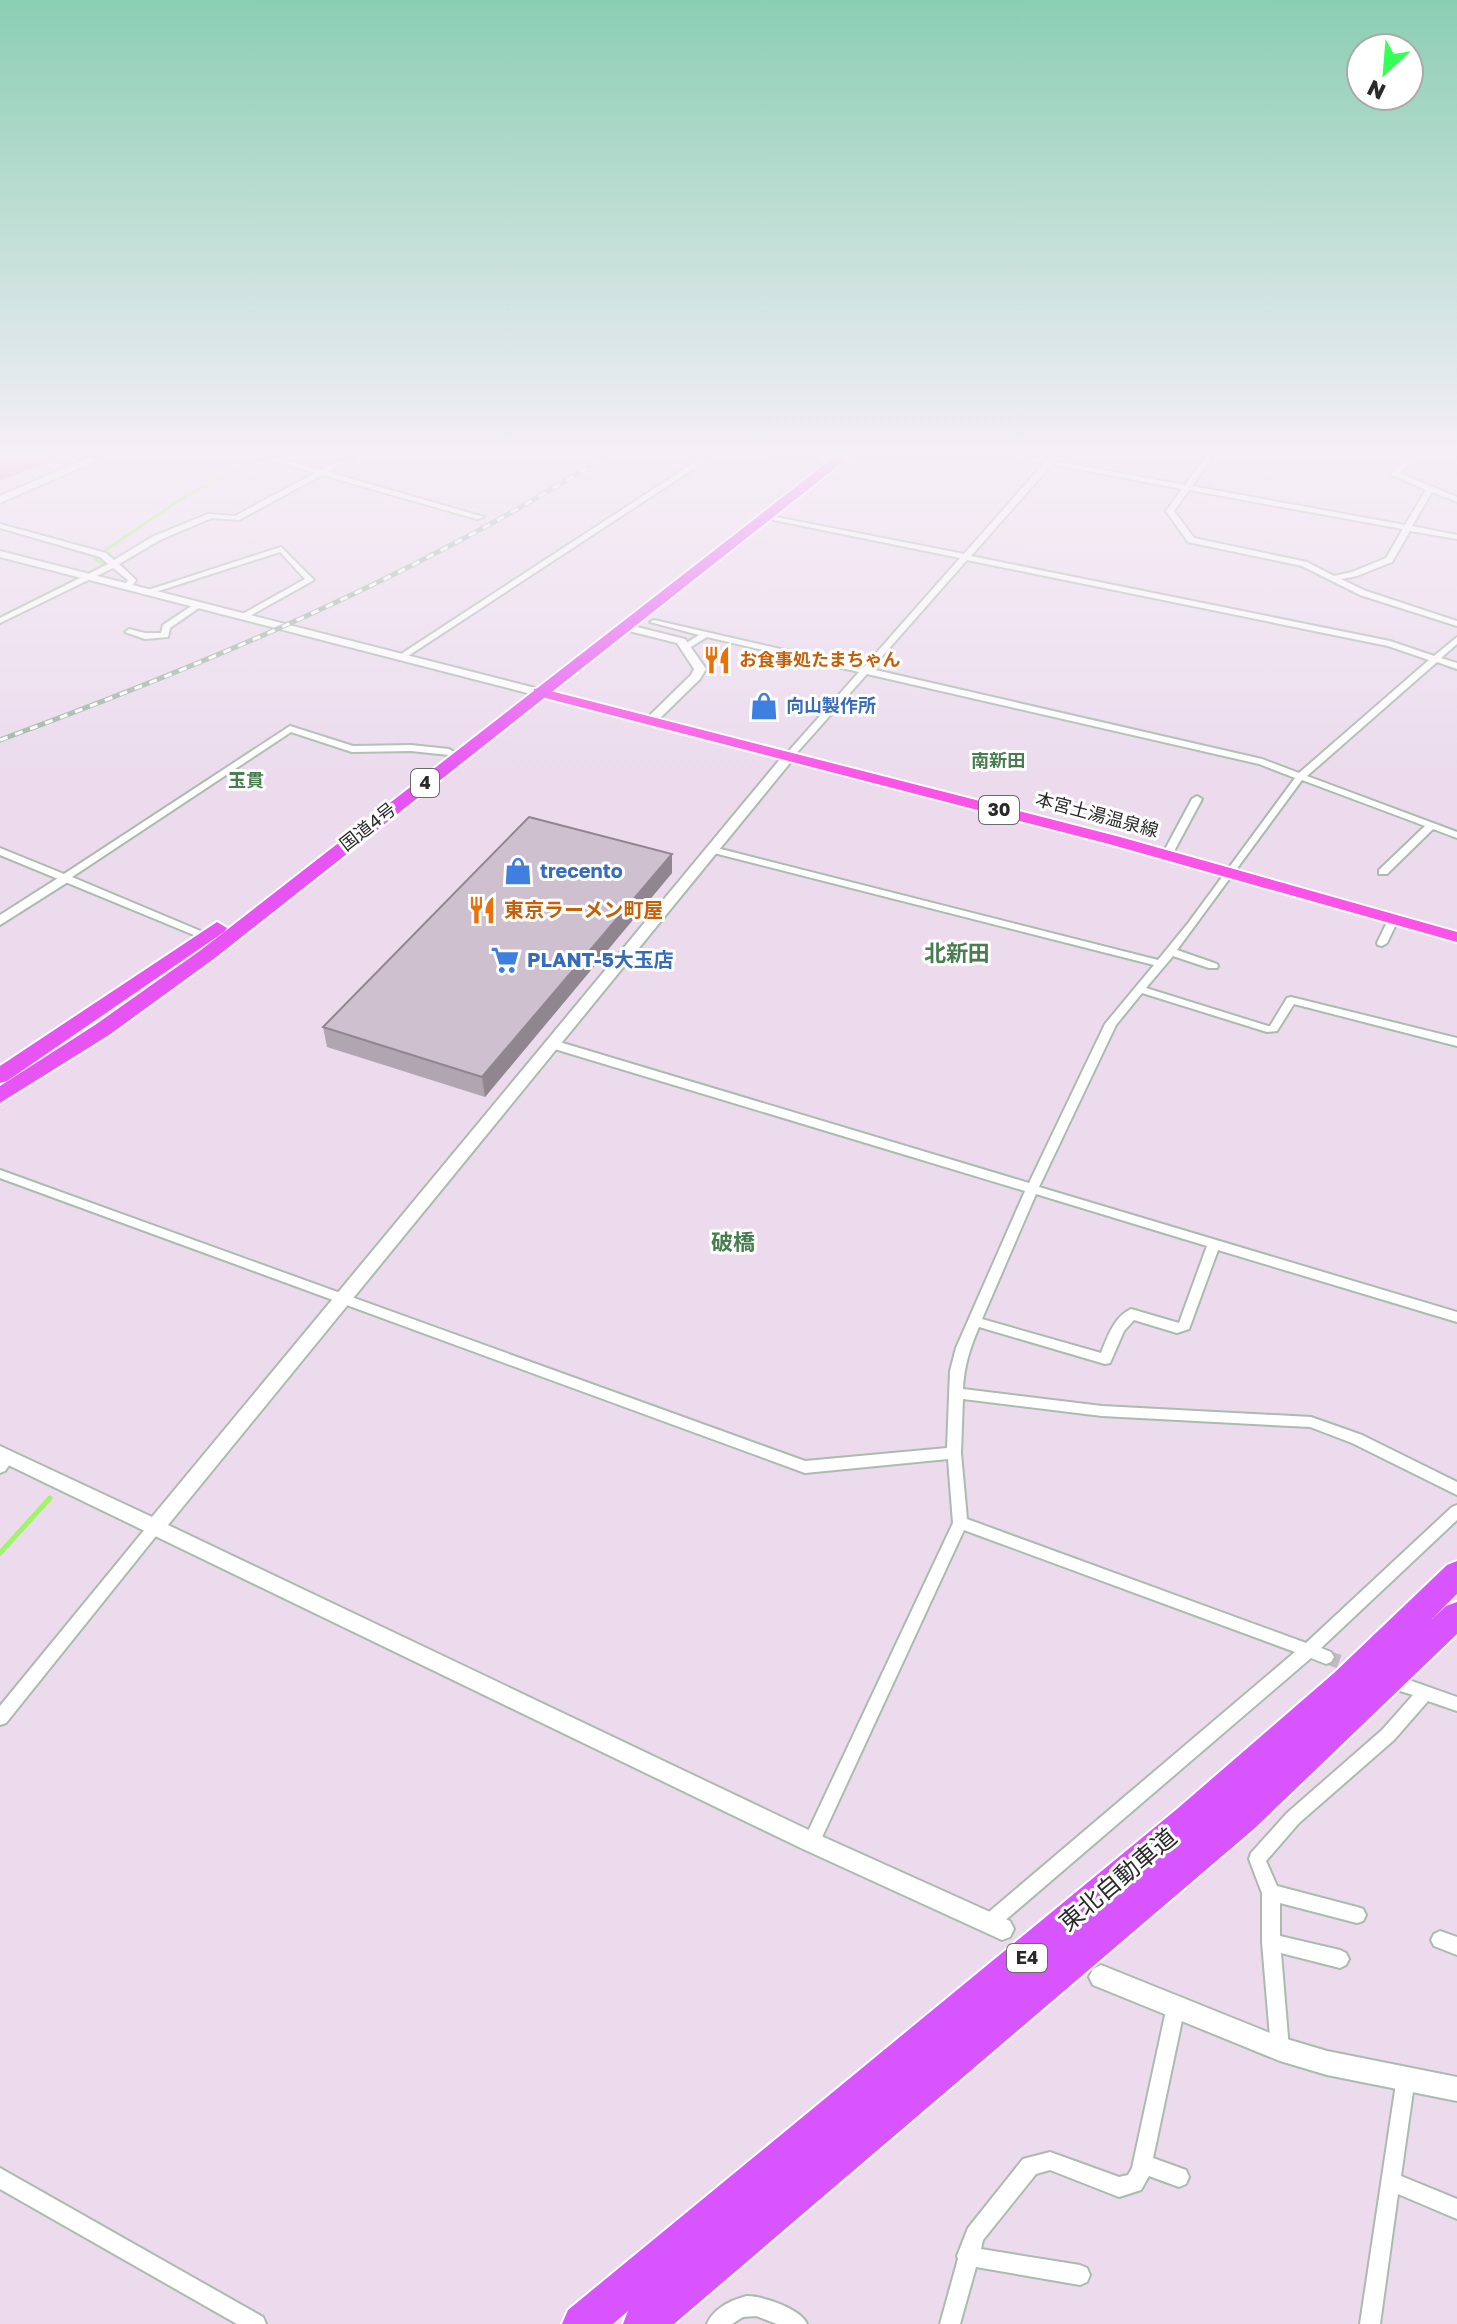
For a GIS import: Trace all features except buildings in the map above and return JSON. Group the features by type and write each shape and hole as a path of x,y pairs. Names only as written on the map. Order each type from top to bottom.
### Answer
{"highway":[{"name":"国道4号","path":"0,1096 102,1030 208,954 692,566"},
{"name":"国道4号","path":"0,1076 206,937 449,752 625,627 701,566"},
{"name":"東北自動車道","path":"582,2324 1045,1943 1195,1815 1304,1719 1457,1574"},
{"name":"東北自動車道","path":"643,2324 1243,1817 1457,1615"}],"main road":[{"name":"本宮土湯温泉線","path":"534,690 1167,855 1457,937"}],"street":[{"path":"48,566 534,690"},
{"path":"0,621 110,566"},
{"path":"118,566 132,580 127,587"},
{"path":"146,592 226,566"},
{"path":"243,616 310,580 297,566"},
{"path":"402,656 539,566"},
{"path":"0,1718 342,1297 790,755 957,566"},
{"path":"1012,566 1390,644 1457,666"},
{"path":"1309,566 1363,593 1457,624"},
{"path":"1334,578 1373,566"},
{"path":"129,632 145,636 165,635 166,627 199,605"},
{"path":"654,622 1262,762 1457,835"},
{"path":"625,627 675,638 686,647 700,669 651,720"},
{"path":"686,647 707,633"},
{"path":"811,1842 960,1523 954,1453 956,1393 963,1348 1032,1189 1111,1024 1170,951 1300,777 1457,640"},
{"path":"0,921 290,729 352,749 411,748 449,752"},
{"path":"1167,855 1197,799"},
{"path":"1383,872 1431,826"},
{"path":"713,850 1159,963"},
{"path":"0,851 206,937"},
{"path":"1382,943 1394,918"},
{"path":"1170,951 1213,966"},
{"path":"1139,989 1267,1029 1273,1029 1291,1000 1457,1042"},
{"path":"552,1044 1457,1317"},
{"path":"0,1174 805,1467 954,1453"},
{"path":"974,1321 1105,1359 1118,1328 1131,1314 1177,1328 1184,1326 1214,1244"},
{"path":"956,1393 1102,1411 1311,1422 1357,1439 1457,1489"},
{"path":"3,1459 155,1527 811,1842 996,1926 1308,1651 1457,1511"},
{"path":"960,1523 1326,1657"},
{"path":"1406,1686 1457,1704"},
{"path":"1280,2049 1271,1942 1271,1893 1257,1859 1293,1818 1388,1735 1425,1693"},
{"path":"1271,1893 1357,1915"},
{"path":"1271,1942 1340,1959"},
{"path":"1101,1977 1280,2049 1327,2063 1457,2089"},
{"path":"950,2324 975,2235 1030,2166 1042,2162 1059,2163 1119,2187 1134,2183 1143,2164 1176,2006"},
{"path":"1375,2322 1406,2077"},
{"path":"1143,2164 1179,2177"},
{"path":"0,2178 256,2324"},
{"path":"1392,2182 1457,2209"},
{"path":"967,2256 1080,2275"},
{"path":"717,2324 734,2307 760,2305 797,2324"}],"waterway":[{"path":"94,570 100,566"},
{"path":"0,617 74,580"},
{"path":"0,1553 50,1498"}],"tunnel":[{"path":"1326,1657 1352,1666"},
{"path":"1346,1664 1352,1666"},
{"path":"1352,1666 1358,1668"}],"railway":[{"path":"0,740 233,648 409,566"}],"place":[{"name":"お食事処たまちゃん","path":"717,660"},
{"name":"向山製作所","path":"764,706"},
{"name":"trecento","path":"518,871"},
{"name":"東京ラーメン町屋","path":"482,910"},
{"name":"PLANT-5大玉店","path":"505,960"}],"district":[{"name":"南新田","path":"998,761"},
{"name":"玉貫","path":"246,781"},
{"name":"北新田","path":"957,953"},
{"name":"破橋","path":"733,1242"}]}
